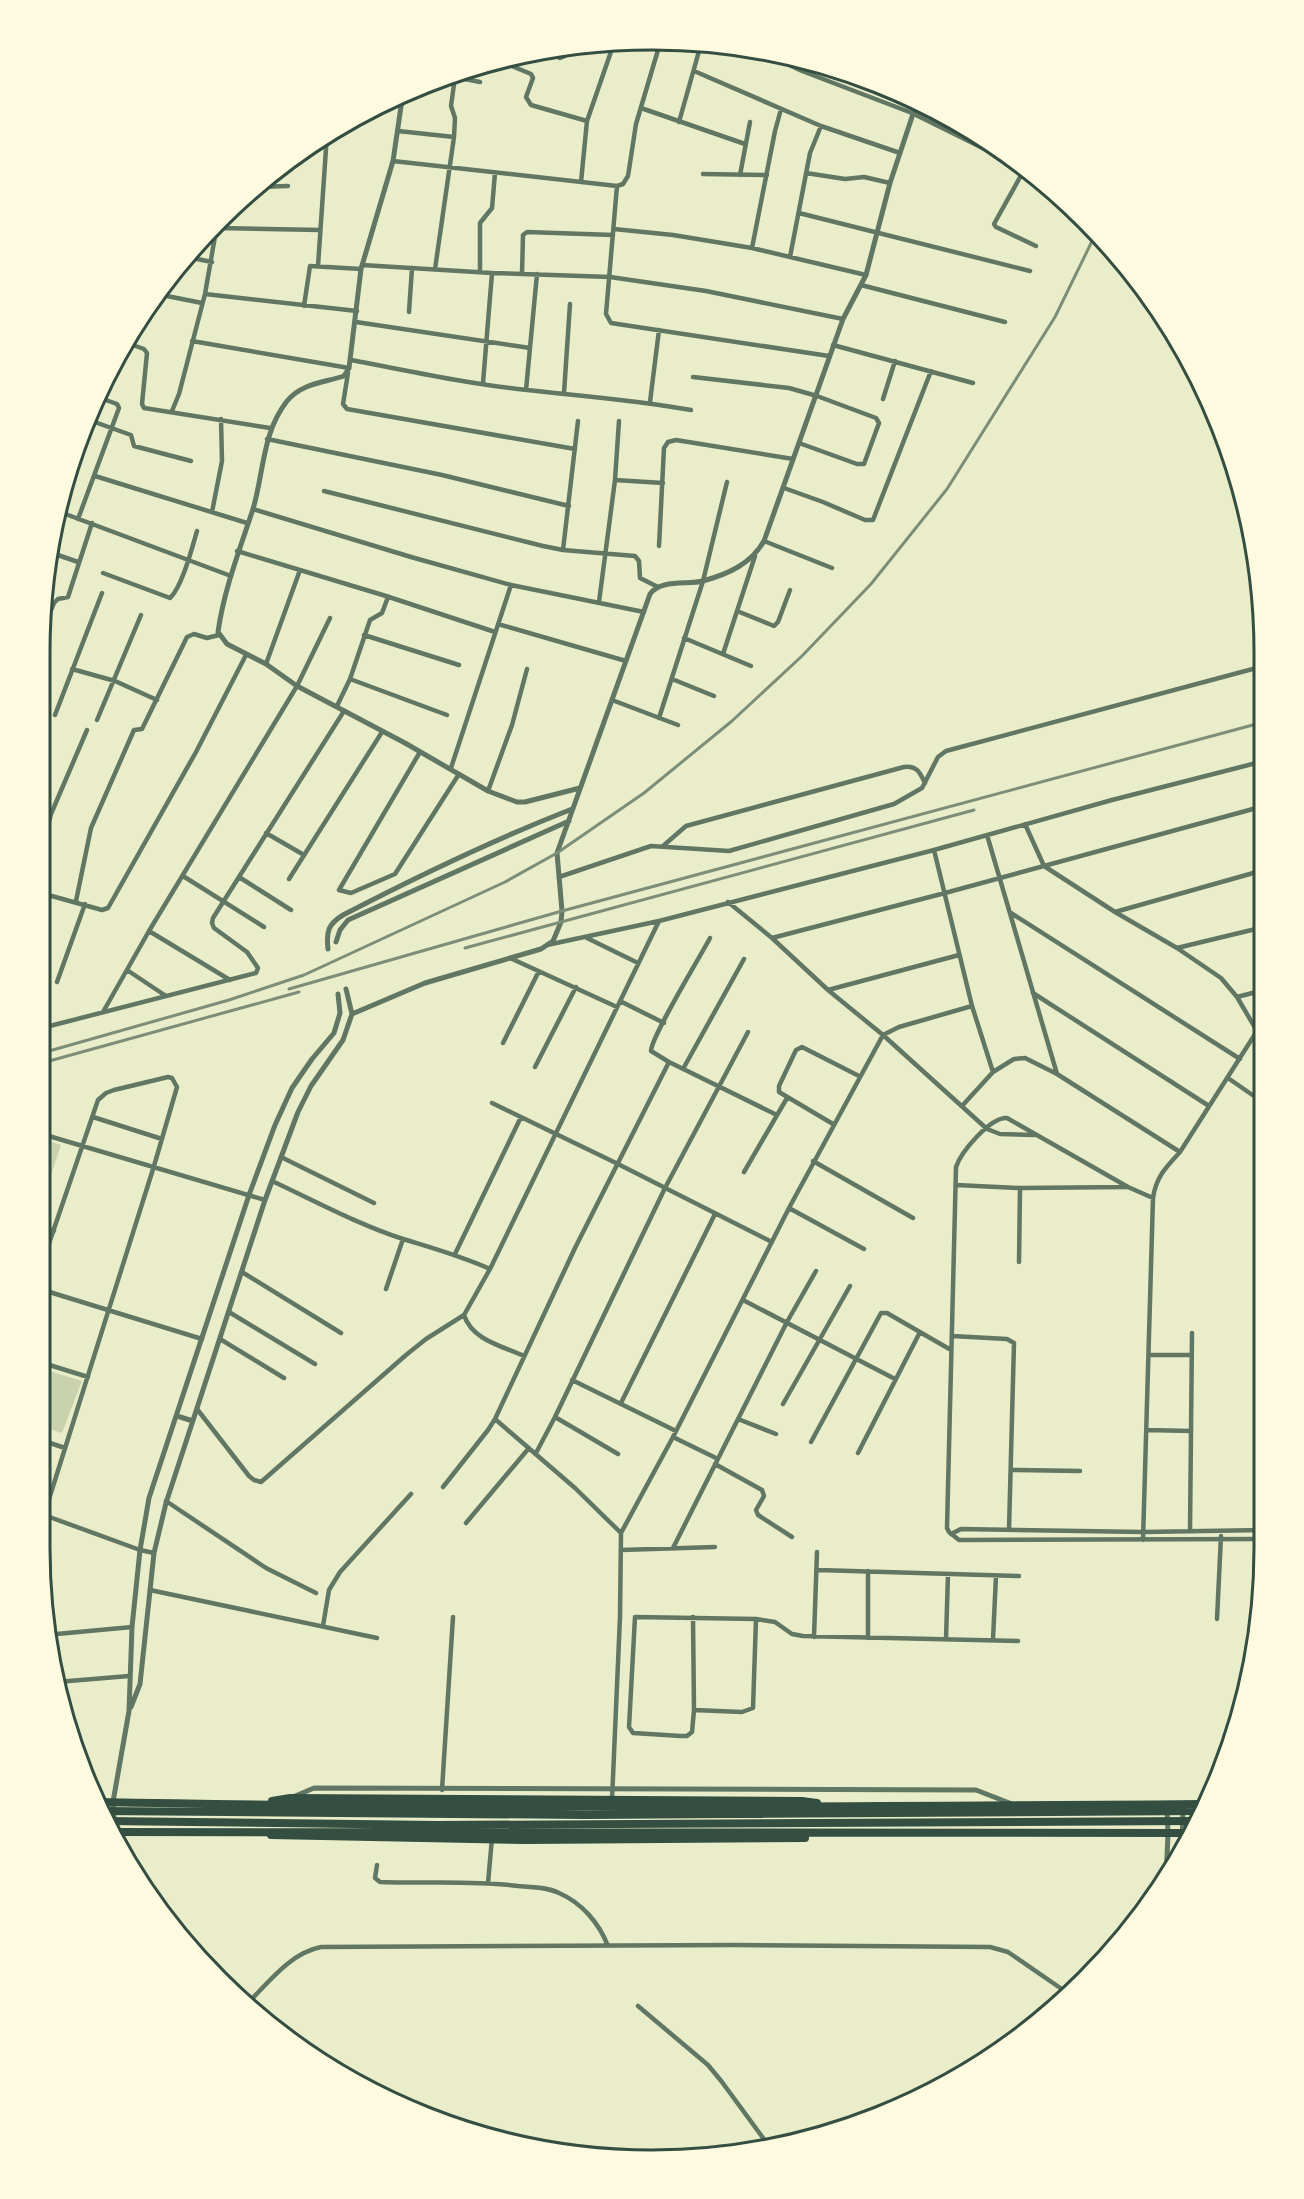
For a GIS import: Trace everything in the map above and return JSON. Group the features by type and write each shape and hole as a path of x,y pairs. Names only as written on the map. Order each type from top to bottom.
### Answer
{"highway":[{"path":"253,1804 290,1798 802,1801 890,1813"},
{"path":"107,1802 612,1807 1196,1804"},
{"path":"111,1811 466,1815 1193,1811"},
{"path":"116,1821 437,1825 1188,1821"},
{"path":"244,1831 291,1837 526,1840 816,1838 889,1822"},
{"path":"123,1834 244,1831 1182,1833"}],"street":[{"path":"393,161 617,186 624,184 628,176 633,137 658,50"},
{"path":"581,182 587,121 611,51"},
{"path":"679,122 699,52"},
{"path":"513,66 531,74 532,78 526,97 531,105 587,121"},
{"path":"795,67 912,113 983,148"},
{"path":"694,71 820,126 900,153"},
{"path":"466,79 480,82"},
{"path":"435,269 454,137 455,118 451,106 453,83"},
{"path":"401,105 393,161 362,267 351,360 343,404 347,409 575,449"},
{"path":"641,108 745,144"},
{"path":"752,248 781,109"},
{"path":"723,654 755,556 764,541 784,488 833,345 843,319 866,275 890,183 913,110"},
{"path":"740,175 750,122"},
{"path":"790,257 812,145 820,126"},
{"path":"398,130 454,137"},
{"path":"318,266 326,145"},
{"path":"480,272 480,223 492,208 495,173"},
{"path":"806,173 845,179 864,177 890,183"},
{"path":"703,174 767,176"},
{"path":"1019,174 994,224 996,228 1036,246"},
{"path":"270,187 288,186"},
{"path":"617,186 606,314 611,323 830,356"},
{"path":"799,213 1030,271"},
{"path":"224,228 320,231"},
{"path":"522,274 523,235 526,232 613,232 674,235 752,248 866,275"},
{"path":"172,411 179,394 205,294 216,237"},
{"path":"196,259 212,262"},
{"path":"304,306 309,267 412,268 610,277 688,288 843,319"},
{"path":"409,312 412,268"},
{"path":"483,383 492,273"},
{"path":"526,390 537,274"},
{"path":"861,285 1005,322"},
{"path":"205,294 357,311"},
{"path":"166,296 202,303"},
{"path":"564,393 570,304"},
{"path":"356,322 530,348"},
{"path":"650,402 659,330"},
{"path":"192,341 348,371"},
{"path":"134,345 144,349 147,353 142,406 270,428"},
{"path":"833,345 973,383"},
{"path":"351,360 526,390 650,402 691,410"},
{"path":"883,399 895,361"},
{"path":"348,371 342,377 312,384 300,390 287,402 270,428 253,509 237,551 218,628 219,635 227,644 266,664 297,686 451,768 488,791 517,802 525,802 580,788"},
{"path":"784,488 865,520 873,520 931,371"},
{"path":"693,377 777,386 817,396 878,420 879,425 866,462 857,464 799,443"},
{"path":"78,519 119,406 105,400"},
{"path":"213,512 222,461 221,419"},
{"path":"563,550 578,421"},
{"path":"598,602 615,480 619,421"},
{"path":"95,422 131,435 134,446 191,461"},
{"path":"267,439 442,475 569,506"},
{"path":"659,546 664,448 671,440 793,459"},
{"path":"95,476 247,523"},
{"path":"615,480 663,483"},
{"path":"659,718 703,581 727,482"},
{"path":"324,491 563,550 637,557 640,578 657,587 703,581 741,566 755,556"},
{"path":"253,509 511,585 644,612"},
{"path":"66,514 231,576"},
{"path":"51,609 58,599 68,597 92,523"},
{"path":"103,573 170,598 188,559 197,531"},
{"path":"764,541 832,568"},
{"path":"237,551 495,632"},
{"path":"58,555 78,562"},
{"path":"266,664 300,570"},
{"path":"451,768 511,585"},
{"path":"548,945 556,937 561,922 557,853 650,594 657,587"},
{"path":"737,611 774,626 778,622 790,590"},
{"path":"55,715 102,593"},
{"path":"337,706 350,679 370,620 382,613 388,597"},
{"path":"97,720 141,615"},
{"path":"103,1011 297,686 330,618"},
{"path":"498,624 627,661"},
{"path":"76,901 91,828 133,733 136,729 141,730 187,637 194,634 207,638 219,635"},
{"path":"364,635 459,665"},
{"path":"684,638 751,666"},
{"path":"50,895 104,910 108,908 196,752 246,655"},
{"path":"72,669 115,681 157,700"},
{"path":"488,791 512,725 527,669"},
{"path":"559,877 637,849 663,846 711,851 729,850 894,804 917,792 925,783 938,757 946,751 1254,669"},
{"path":"350,679 447,715"},
{"path":"672,679 714,696"},
{"path":"612,700 678,725"},
{"path":"50,1026 251,975 258,970 247,952 212,925 213,918 345,711"},
{"path":"50,818 87,730"},
{"path":"289,879 382,732"},
{"path":"420,752 339,890 351,893 395,874 459,774"},
{"path":"352,1014 425,983 548,945 659,921 1254,764"},
{"path":"663,846 686,826 904,767 914,767 918,770 925,783"},
{"path":"328,949 327,931 331,924 343,915 427,871 504,836 572,809"},
{"path":"772,938 1254,809"},
{"path":"336,942 340,930 348,920 569,821"},
{"path":"1025,824 1044,866 1115,912 1177,948 1226,982 1254,1026"},
{"path":"266,833 304,855"},
{"path":"987,836 1001,877 1057,1074"},
{"path":"934,850 972,1006 993,1072"},
{"path":"1115,912 1254,873"},
{"path":"183,876 264,927"},
{"path":"238,877 291,910"},
{"path":"728,902 883,1035 987,1129 1000,1134 1038,1135"},
{"path":"57,982 85,904"},
{"path":"1011,913 1240,1059"},
{"path":"197,1408 249,1476 261,1482 406,1355 426,1339 464,1315 490,1269 554,1133 659,921"},
{"path":"1177,948 1254,929"},
{"path":"149,931 230,980"},
{"path":"587,938 638,963"},
{"path":"710,938 651,1049 653,1054 777,1115"},
{"path":"828,990 959,955"},
{"path":"510,958 663,1023"},
{"path":"683,1068 744,958"},
{"path":"127,970 166,996"},
{"path":"503,1043 540,971"},
{"path":"535,1067 576,987"},
{"path":"129,1711 140,1684 154,1553 166,1501 281,1157 311,1086 343,1040 352,1014 346,989"},
{"path":"1033,993 1209,1106"},
{"path":"1237,997 1254,993"},
{"path":"114,1817 114,1802 129,1711 132,1627 140,1550 149,1498 249,1195 275,1125 292,1088 312,1059 334,1034 340,1013 338,994"},
{"path":"612,1832 621,1533 673,1437 813,1161 883,1035 899,1027 972,1006"},
{"path":"536,1453 664,1188 720,1088 748,1032"},
{"path":"1143,1540 1153,1198 1159,1175 1180,1152 1254,1036"},
{"path":"833,1124 780,1094 778,1090 795,1050 799,1047 859,1076"},
{"path":"962,1106 993,1072 1020,1057 1031,1059 1180,1152"},
{"path":"443,1487 495,1419 616,1163 669,1062"},
{"path":"50,1242 98,1100 106,1093 168,1077 172,1078 177,1087 162,1139 50,1496"},
{"path":"1228,1078 1254,1097"},
{"path":"744,1172 787,1098"},
{"path":"492,1103 772,1242"},
{"path":"93,1117 162,1139"},
{"path":"455,1254 520,1117"},
{"path":"1153,1198 1128,1187 1038,1135 1003,1118 977,1136 958,1159 947,1528 959,1540 1254,1539"},
{"path":"50,1136 265,1200"},
{"path":"281,1157 374,1203"},
{"path":"813,1161 913,1218"},
{"path":"272,1181 365,1225 455,1254 490,1269"},
{"path":"956,1185 1020,1188 1128,1187"},
{"path":"1019,1262 1020,1188"},
{"path":"789,1208 864,1249"},
{"path":"621,1403 715,1214"},
{"path":"50,1230 54,1231"},
{"path":"386,1289 403,1239"},
{"path":"673,1548 787,1322 816,1271"},
{"path":"242,1272 341,1333"},
{"path":"783,1404 850,1286"},
{"path":"50,1292 202,1339"},
{"path":"743,1300 896,1379"},
{"path":"229,1312 315,1364"},
{"path":"811,1442 881,1313 887,1313 951,1350"},
{"path":"464,1315 467,1325 477,1335 524,1356"},
{"path":"858,1453 920,1332"},
{"path":"1190,1531 1192,1333"},
{"path":"952,1336 1007,1338 1014,1343 1009,1530"},
{"path":"220,1339 284,1378"},
{"path":"1150,1354 1192,1354"},
{"path":"50,1365 88,1377"},
{"path":"572,1380 676,1431"},
{"path":"177,1416 193,1421"},
{"path":"555,1417 618,1454"},
{"path":"495,1419 575,1488 621,1533"},
{"path":"738,1419 776,1434"},
{"path":"1147,1430 1191,1431"},
{"path":"673,1437 717,1461 762,1490 764,1496 756,1510 758,1515 792,1537"},
{"path":"50,1443 65,1448"},
{"path":"466,1522 529,1448"},
{"path":"1011,1470 1080,1471"},
{"path":"323,1626 329,1590 340,1572 411,1494"},
{"path":"166,1501 258,1564 316,1593"},
{"path":"50,1517 154,1553"},
{"path":"951,1534 961,1529 1143,1532 1254,1530"},
{"path":"1090,1531 1090,1540"},
{"path":"1217,1619 1221,1531"},
{"path":"621,1550 715,1547"},
{"path":"814,1636 817,1552"},
{"path":"818,1570 1019,1576"},
{"path":"867,1638 868,1571"},
{"path":"946,1639 948,1574"},
{"path":"993,1639 996,1576"},
{"path":"150,1590 377,1638"},
{"path":"442,1790 453,1617"},
{"path":"620,1617 756,1619 778,1624 796,1635 1018,1641"},
{"path":"635,1617 629,1727 631,1732 687,1736 692,1732 694,1710 693,1617"},
{"path":"694,1710 742,1712 753,1708 756,1619"},
{"path":"56,1634 132,1627"},
{"path":"65,1681 129,1676"},
{"path":"290,1798 314,1788 976,1790 1016,1806"},
{"path":"1167,1803 1167,1860"},
{"path":"1183,1804 1185,1826"},
{"path":"488,1883 493,1832"},
{"path":"377,1866 375,1878 380,1882 488,1883 541,1888 560,1893 579,1904 603,1935 608,1946"},
{"path":"253,1998 297,1956 321,1947 990,1947 1008,1952 1062,1988"},
{"path":"638,2006 708,2065 764,2139"}],"green space":[{"path":"50,1142 61,1145 50,1177"},
{"path":"50,1371 82,1381 62,1433 50,1429"}],"railway":[{"path":"50,1051 229,1000 304,975 505,882 557,853 644,793 732,721 802,656 871,584 947,489 1055,317 1092,241"},
{"path":"289,989 562,911 1254,725"},
{"path":"465,948 974,810"},
{"path":"50,1061 299,992"}]}
